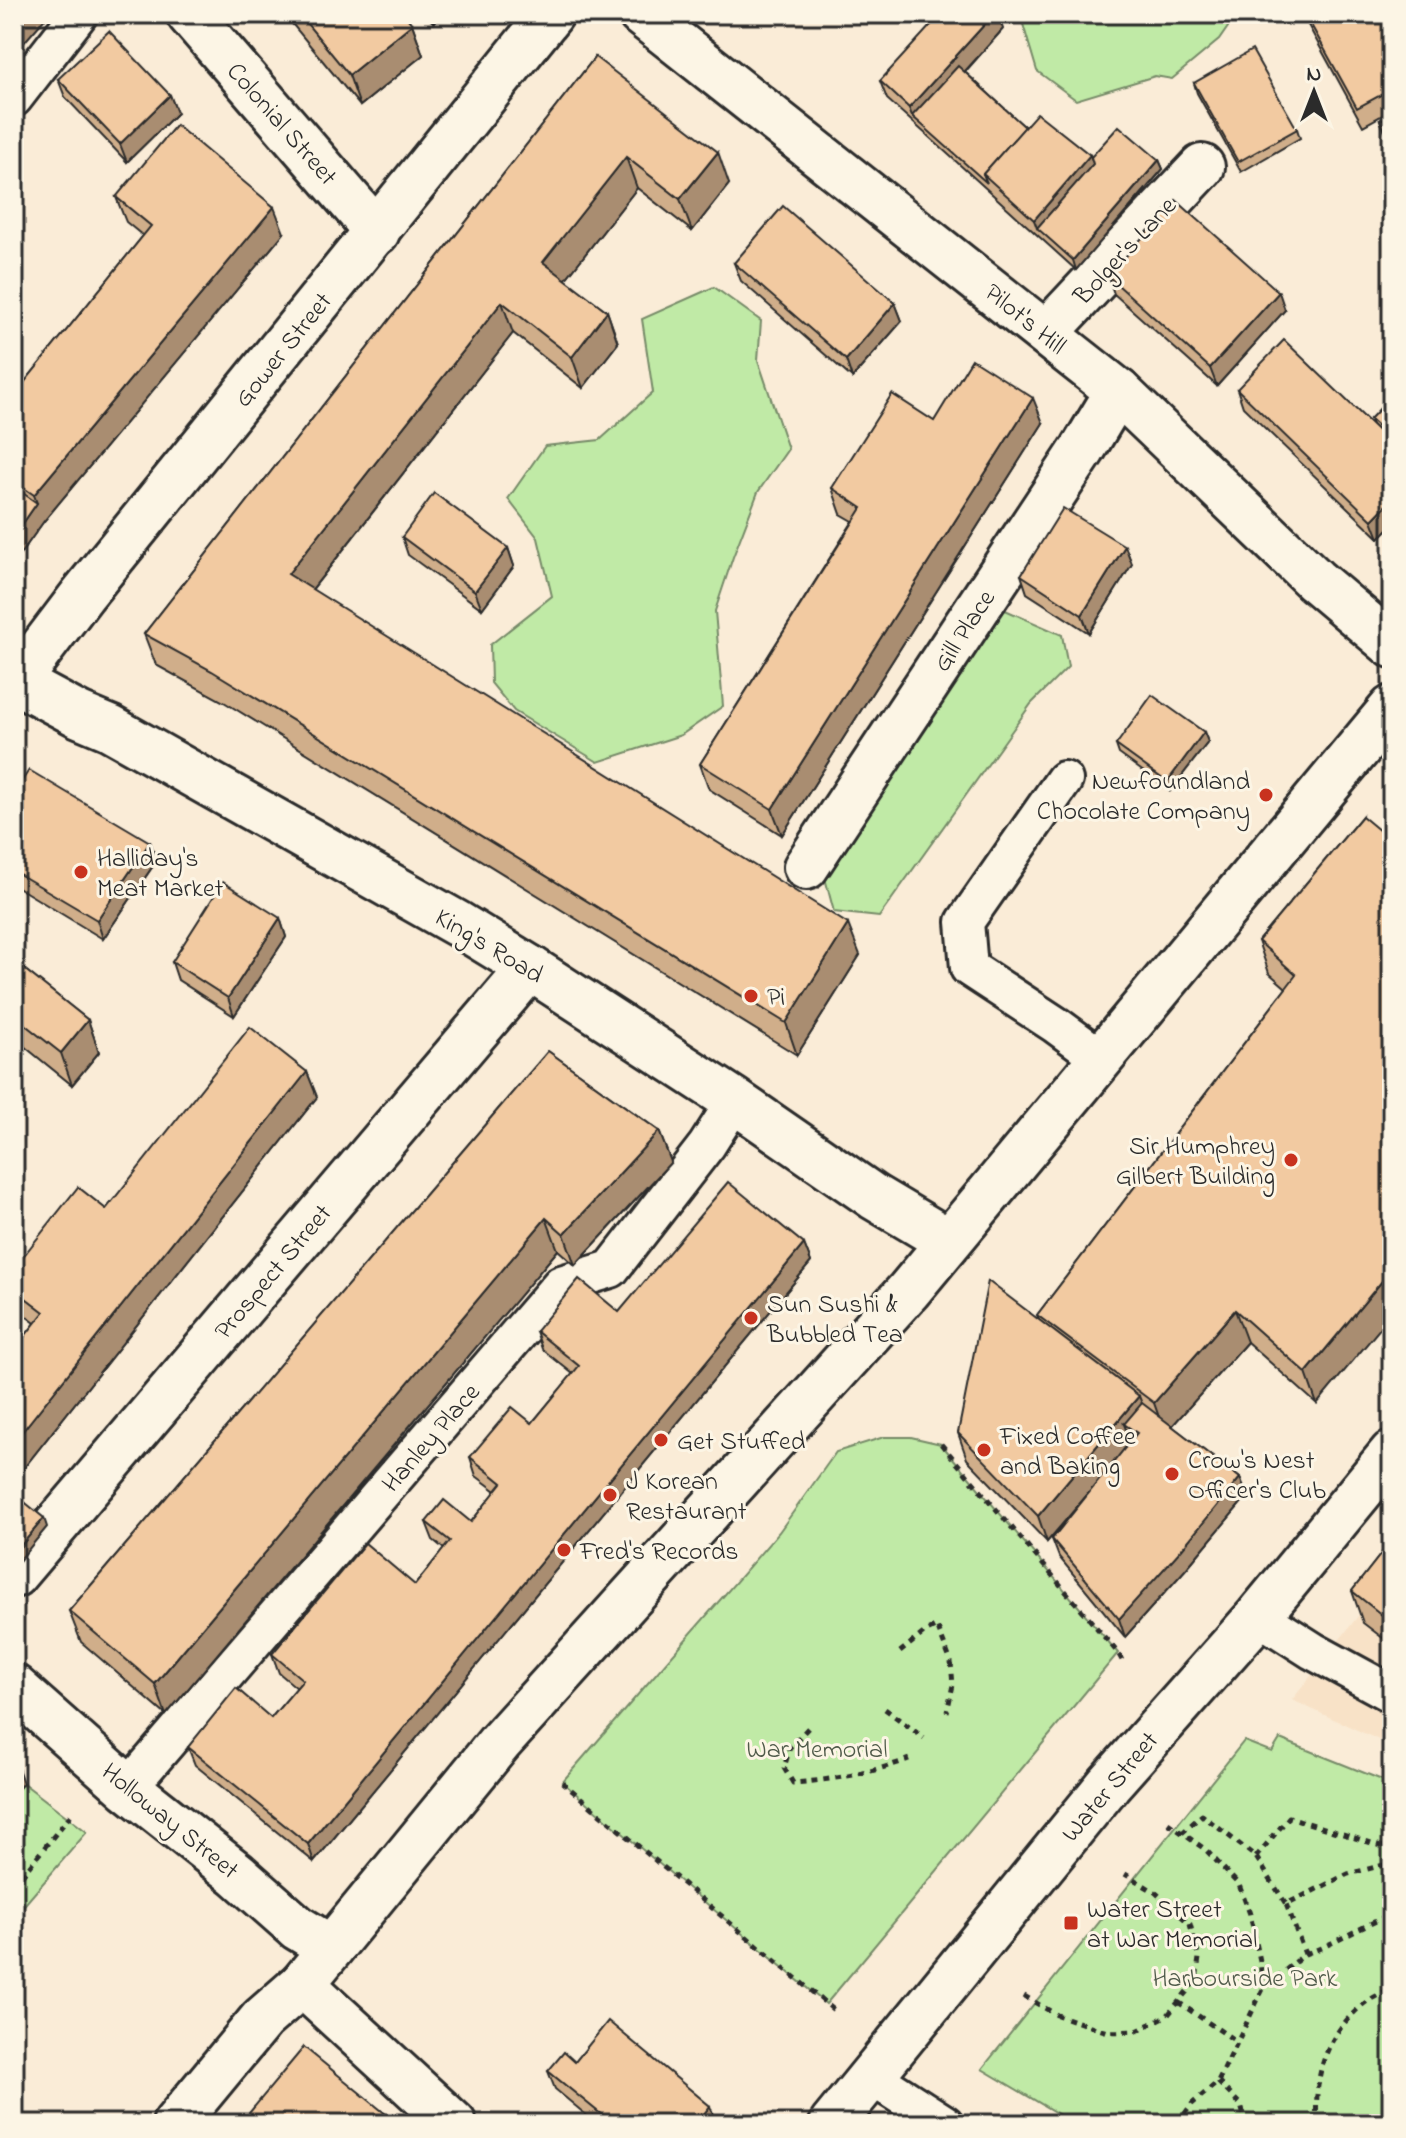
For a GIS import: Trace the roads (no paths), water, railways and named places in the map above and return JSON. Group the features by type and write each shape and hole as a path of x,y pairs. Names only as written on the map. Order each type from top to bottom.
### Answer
{"street":[{"name":"Colonial Street","path":"189,14 377,232"},
{"name":"Gower Street","path":"15,682 551,14"},
{"name":"Pilot's Hill","path":"641,14 1118,391 1315,580 1392,645"},
{"name":"Bolger's Lane","path":"1046,333 1202,167"},
{"name":"Gill Place","path":"806,867 1083,449 1118,391"},
{"name":"King's Road","path":"15,682 110,728 458,924 735,1101 874,1197 948,1241"},
{"path":"175,2124 262,2019 302,1984 499,1743 909,1290 1392,708"},
{"name":"Prospect Street","path":"14,1575 530,968"},
{"name":"Water Street","path":"832,2124 1109,1784 1258,1616 1392,1453"},
{"name":"Holloway Street","path":"14,1687 298,1928 331,1948"},
{"path":"302,1984 454,2124"}],"lane":[{"path":"14,98 79,14"},
{"path":"1064,780 965,922 969,968 1101,1058"},
{"name":"Hanley Place","path":"118,1778 561,1284 611,1269 707,1145 735,1101"},
{"path":"1258,1616 1313,1651 1392,1694"},
{"path":"872,2077 945,2124"}],"place":[{"name":"Newfoundland Chocolate Company","path":"1266,795"},
{"name":"Halliday's Meat Market","path":"81,872"},
{"name":"Pi","path":"751,996"},
{"name":"Sir Humphrey Gilbert Building","path":"1291,1160"},
{"name":"Sun Sushi & Bubbled Tea","path":"751,1318"},
{"name":"Get Stuffed","path":"661,1440"},
{"name":"Fixed Coffee and Baking","path":"984,1450"},
{"name":"Crow's Nest Officer's Club","path":"1172,1474"},
{"name":"J Korean Restaurant","path":"610,1495"},
{"name":"Fred's Records","path":"564,1550"},
{"name":"Water Street at War Memorial","path":"1071,1923"}],"park label":[{"name":"War Memorial","path":"817,1748"},
{"name":"Harbourside Park","path":"1245,1977"}]}
